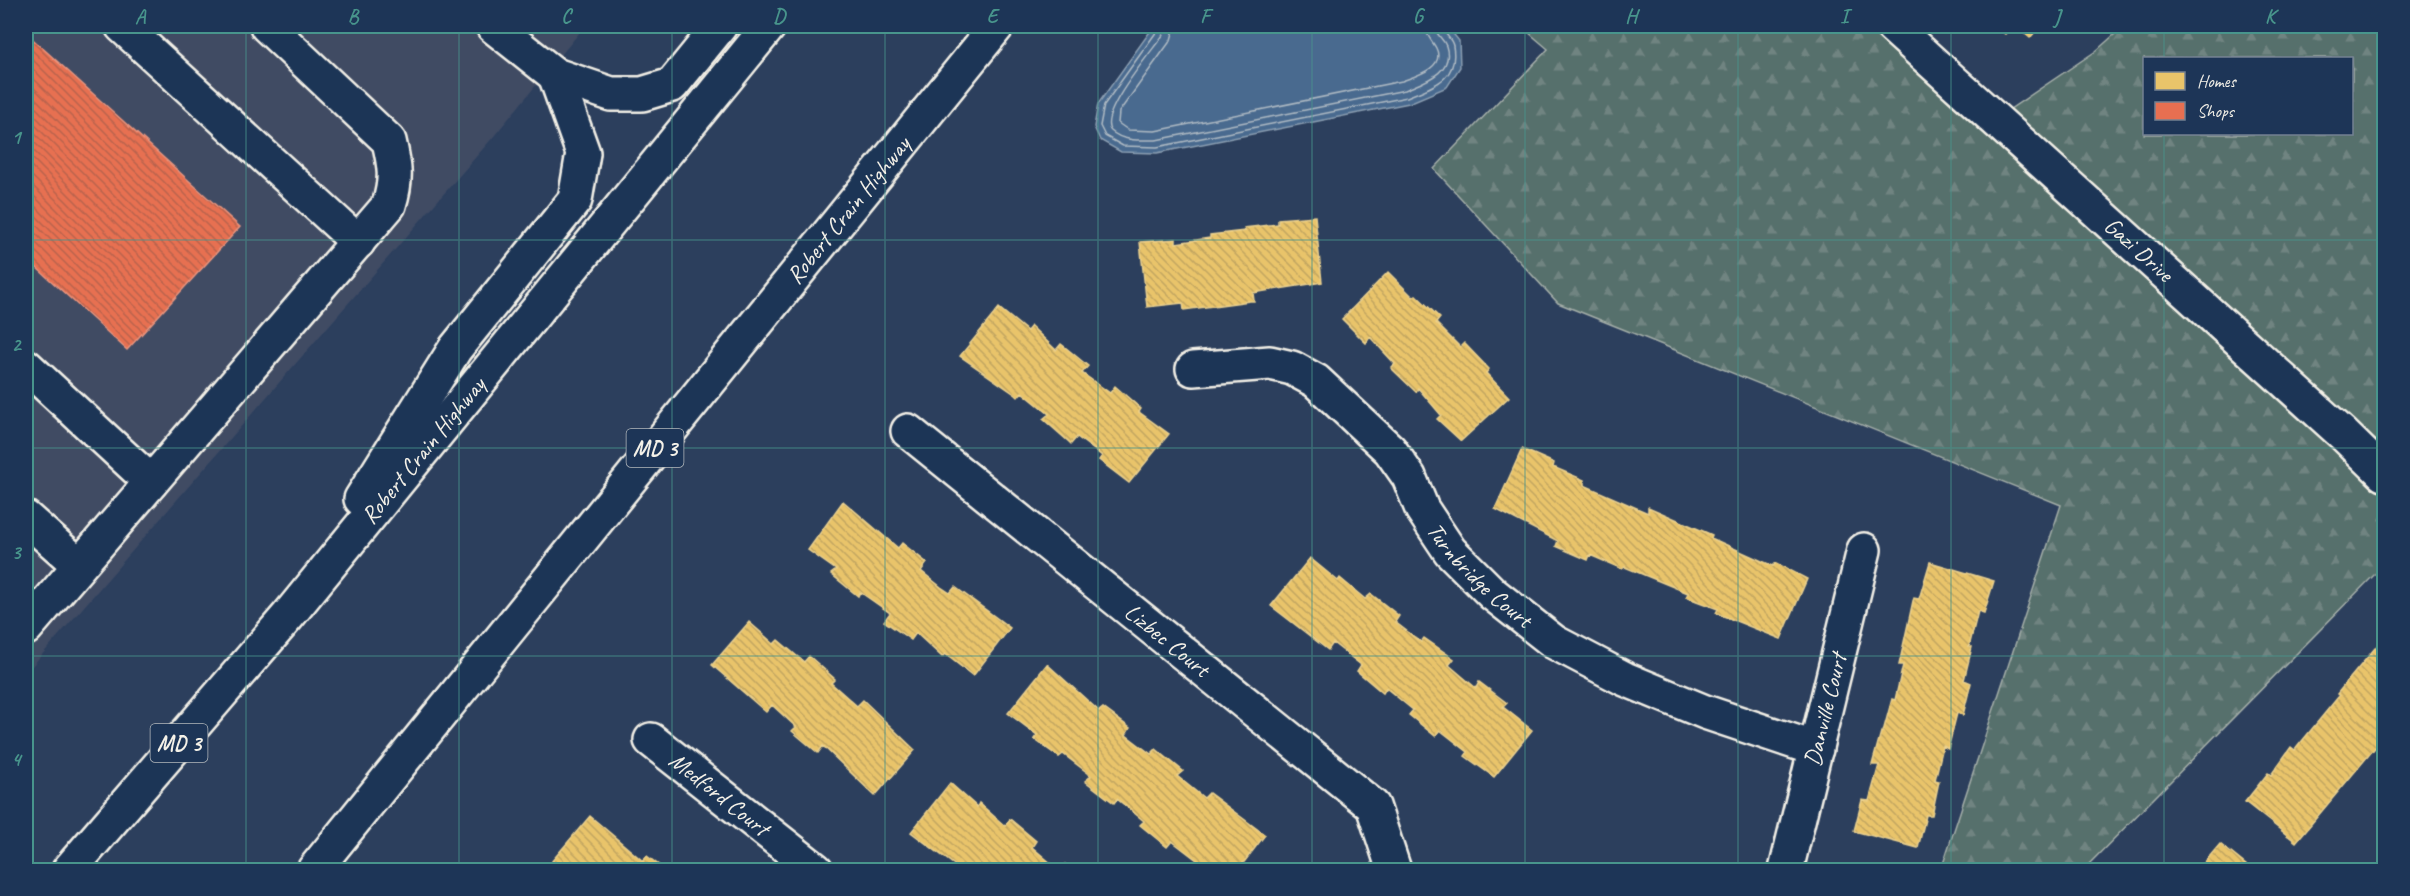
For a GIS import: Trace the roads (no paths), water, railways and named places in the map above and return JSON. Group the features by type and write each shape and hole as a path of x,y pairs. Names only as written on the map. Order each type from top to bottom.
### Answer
{"main road":[{"path":"122,26 358,242"},
{"path":"26,628 389,205 396,184 396,167 389,141 267,26"},
{"path":"493,26 555,75 611,94 642,94 672,85 720,26"},
{"name":"Robert Crain Highway","path":"69,870 288,616 770,26"},
{"name":"Robert Crain Highway","path":"314,870 997,26"},
{"name":"Gazi Drive","path":"1892,26 2385,474"},
{"path":"288,616 454,349 575,200 583,153 555,75"},
{"name":"Turnbridge Court","path":"1193,369 1270,363 1292,368 1316,381 1390,450 1409,477 1422,509 1450,552 1493,594 1554,642 1625,679 1685,704 1816,749"},
{"path":"26,366 152,482"},
{"name":"Lizbec Court","path":"908,431 1373,806 1394,870"},
{"path":"26,518 79,565"},
{"name":"Danville Court","path":"1786,870 1864,550"},
{"name":"Medford Court","path":"651,740 816,870"}],"water":[{"path":"1154,26 1447,26 1459,41 1460,67 1447,87 1409,103 1157,153 1121,152 1100,140 1094,127 1098,104"}]}
